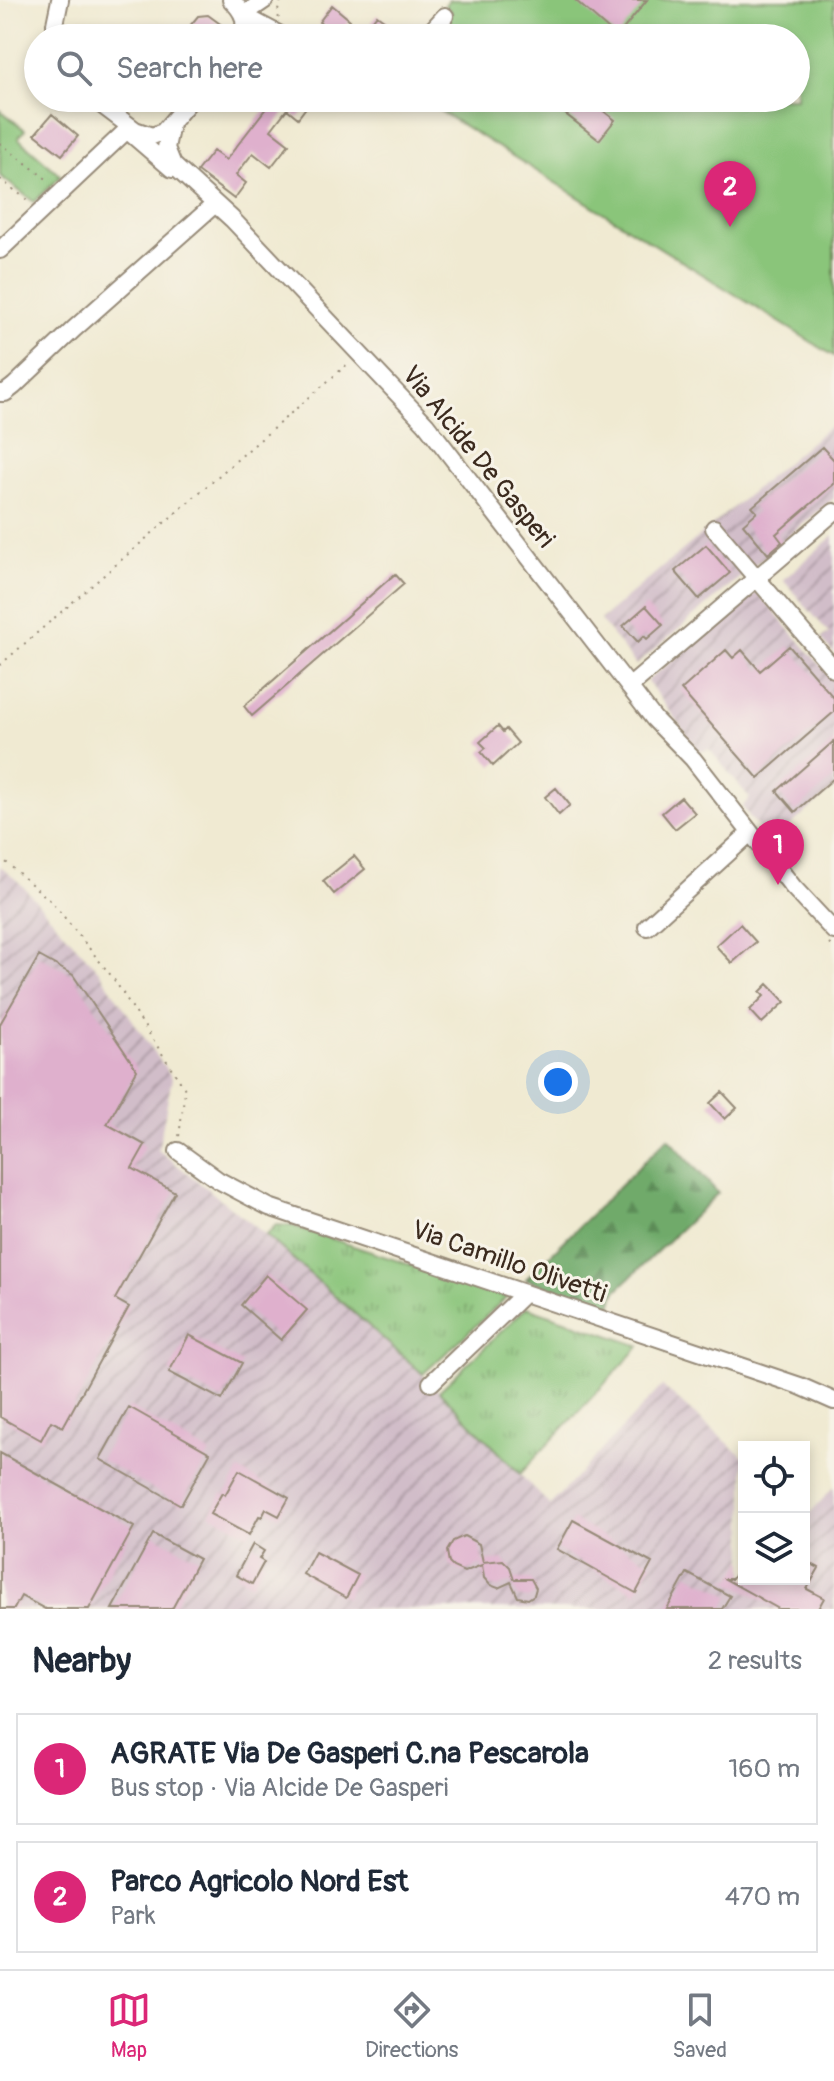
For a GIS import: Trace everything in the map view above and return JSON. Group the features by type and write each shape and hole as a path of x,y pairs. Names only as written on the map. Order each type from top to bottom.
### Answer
{"street":[{"path":"55,24 60,0"},
{"path":"231,0 243,15 260,24"},
{"path":"243,15 265,0"},
{"path":"243,15 244,24"},
{"path":"438,24 445,16"},
{"path":"108,112 184,177"},
{"path":"113,112 144,134 159,134 181,112"},
{"name":"Via Alcide De Gasperi","path":"171,124 166,140 167,152 184,177 215,204 426,424 654,719 697,764 829,935"},
{"path":"0,250 127,130"},
{"path":"0,393 14,386 215,204"},
{"path":"629,687 834,512"},
{"path":"714,528 834,669"},
{"path":"647,927 750,833"},
{"name":"Via Camillo Olivetti","path":"178,1151 218,1180 269,1207 800,1386 834,1401"},
{"path":"431,1383 525,1293"}],"path":[{"path":"0,143 61,192"},
{"path":"0,665 351,361"},
{"path":"0,857 52,902 113,978 185,1089 178,1151"},
{"path":"829,935 834,949"}],"shaded area":[{"path":"832,424 834,498 636,665 600,620"},
{"path":"834,535 834,654 821,638 829,633 783,580"},
{"path":"757,592 834,681 834,788 770,843 742,807 750,798 709,749 700,752 647,681"},
{"path":"0,866 20,883 99,971 172,1078 158,1150 266,1235 416,1368 550,1505 662,1386 738,1452 738,1585 810,1585 810,1513 834,1487 834,1609 0,1609"}],"green space":[{"path":"449,0 834,0 834,356 442,112 810,112 810,24 443,24 452,13 445,5"},
{"path":"0,110 25,130 18,138 61,176 34,202 0,176"},
{"path":"668,1138 718,1193 615,1292 611,1307 526,1279"},
{"path":"276,1225 293,1226 507,1297 423,1374 266,1235"},
{"path":"527,1307 640,1346 520,1474 439,1391"}],"building":[{"path":"575,0 647,0 628,24 602,24"},
{"path":"332,5 350,20 347,24 319,22"},
{"path":"208,15 220,24 191,24 198,16"},
{"path":"377,15 389,24 370,24"},
{"path":"263,112 285,112 271,130 289,144 271,167 253,153 236,175 246,183 234,199 197,171 213,151 226,160"},
{"path":"605,112 615,120 599,140 564,113"},
{"path":"52,114 78,136 62,155 35,134"},
{"path":"822,447 834,460 834,484 776,534 782,542 768,554 743,524 757,512 752,507"},
{"path":"706,545 730,573 699,599 675,571"},
{"path":"395,574 404,584 252,716 244,706"},
{"path":"646,606 663,625 647,639 644,636 638,642 623,626"},
{"path":"789,646 834,698 834,712 758,778 681,690 726,650 733,658 742,650 760,671"},
{"path":"498,726 503,732 506,729 518,743 493,766 481,752 486,748 480,742"},
{"path":"834,741 834,778 795,812 777,791"},
{"path":"556,788 570,805 559,815 545,797"},
{"path":"681,797 695,813 675,829 662,813"},
{"path":"354,856 365,869 334,894 323,881"},
{"path":"740,924 756,942 732,963 716,946"},
{"path":"39,956 73,975 137,1070 107,1124 145,1145 132,1168 175,1192 115,1299 129,1307 63,1427 51,1421 41,1440 0,1417 0,1024"},
{"path":"768,984 785,1002 762,1023 750,1010 764,996 760,992"},
{"path":"722,1092 737,1108 725,1119 710,1103"},
{"path":"266,1275 307,1310 281,1340 241,1305"},
{"path":"189,1335 242,1363 222,1400 169,1372"},
{"path":"129,1407 210,1453 181,1505 100,1459"},
{"path":"0,1453 134,1527 89,1609 45,1609 21,1596 14,1609 0,1609"},
{"path":"239,1470 289,1498 279,1516 266,1509 249,1535 210,1514"},
{"path":"573,1520 652,1563 636,1593 557,1549"},
{"path":"153,1534 199,1559 172,1609 112,1609"},
{"path":"464,1536 479,1544 483,1562 503,1560 510,1567 514,1579 531,1579 536,1588 534,1595 528,1599 518,1597 511,1582 498,1588 490,1585 484,1578 482,1565 464,1572 453,1567 447,1551 453,1541"},
{"path":"253,1544 264,1551 259,1559 264,1562 252,1584 236,1575"},
{"path":"315,1552 358,1575 346,1598 303,1574"},
{"path":"810,1563 819,1568 810,1584"},
{"path":"738,1568 738,1585 809,1585 807,1589 824,1598 818,1609 779,1609 725,1579 732,1579"},
{"path":"687,1573 730,1596 722,1609 667,1609"}],"place":[{"name":"Parco Agricolo Nord Est","path":"730,227"},
{"name":"AGRATE Via De Gasperi C.na Pescarola","path":"778,885"}]}
